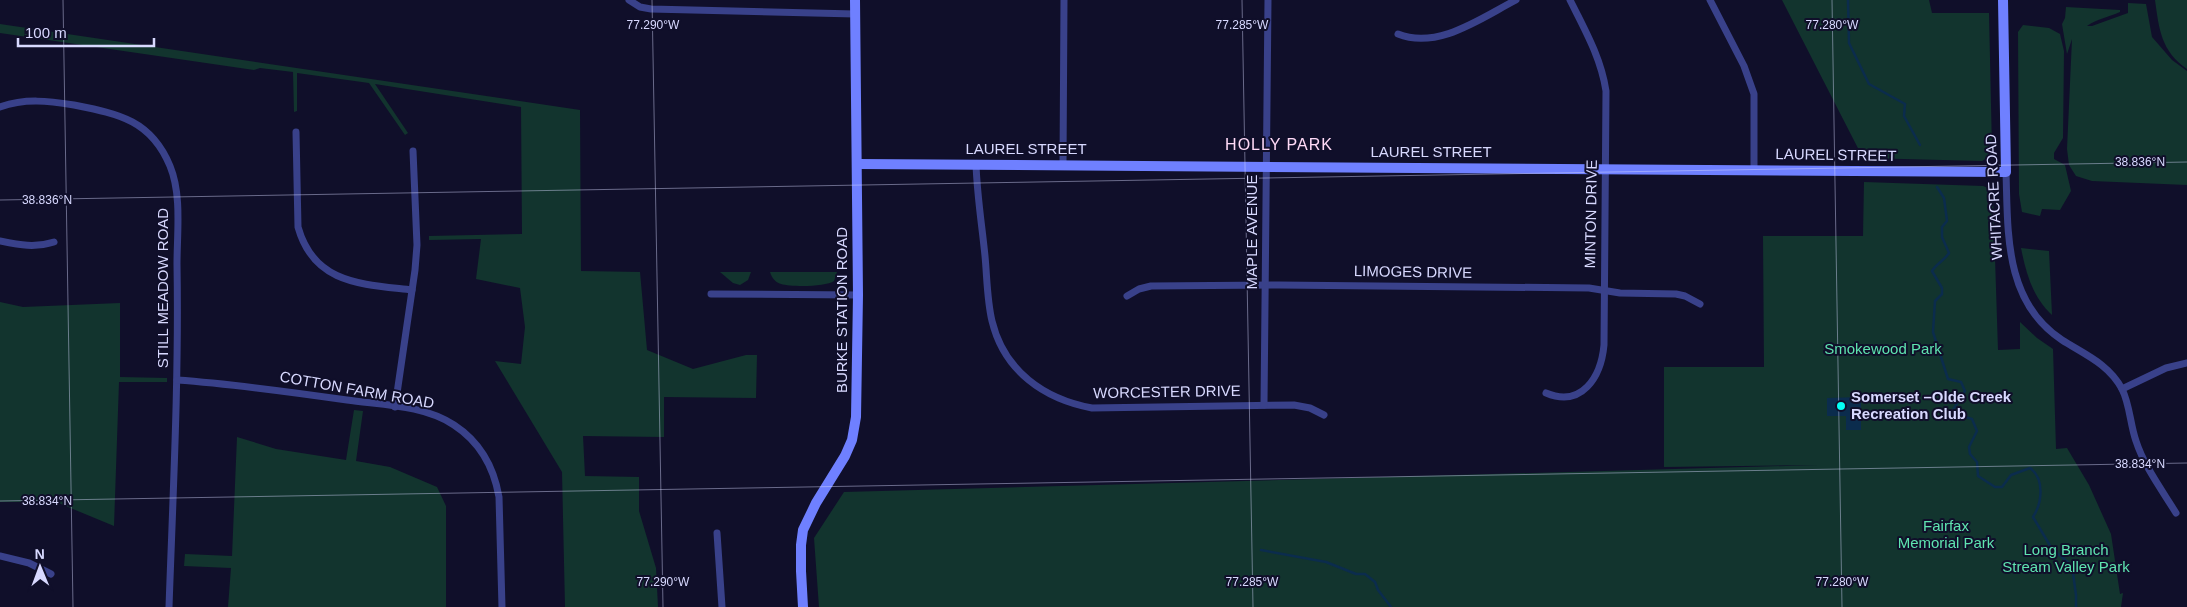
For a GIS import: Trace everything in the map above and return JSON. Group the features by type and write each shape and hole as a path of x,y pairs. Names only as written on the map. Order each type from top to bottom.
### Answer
{"street":[{"path":"630,0 640,7 652,9 855,14"},
{"name":"BURKE STATION ROAD","path":"803,607 801,545 803,530 816,503 845,456 855,424 858,295 855,0"},
{"path":"1063,165 1064,0"},
{"name":"MAPLE AVENUE","path":"1264,405 1268,0"},
{"path":"1398,34 1416,40 1434,37 1461,28 1516,0"},
{"name":"MINTON DRIVE","path":"1546,393 1562,397 1576,395 1588,386 1599,370 1603,358 1604,345 1606,97 1602,71 1596,51 1570,0"},
{"path":"1710,0 1744,66 1754,94 1754,169"},
{"name":"WHITACRE ROAD","path":"2003,0 2006,172 2011,258 2016,279 2025,300 2047,328 2101,363 2122,389 2140,453 2176,513"},
{"name":"STILL MEADOW ROAD","path":"0,107 19,101 42,101 111,112 135,123 147,132 165,155 175,181 177,380 169,607"},
{"path":"296,132 298,227 309,254 324,269 341,279 412,290"},
{"path":"395,407 412,290 416,245 413,151"},
{"name":"LAUREL STREET","path":"857,164 976,167 1063,165 2006,172"},
{"name":"WORCESTER DRIVE","path":"976,167 992,323 1006,355 1029,382 1042,391 1067,403 1092,408 1294,405 1310,408 1324,415"},
{"path":"0,241 30,247 54,242"},
{"name":"LIMOGES DRIVE","path":"1127,296 1139,288 1151,286 1604,290 1620,293 1676,294 1685,296 1700,304"},
{"path":"711,294 858,295"},
{"path":"2122,389 2166,368 2187,363"},
{"name":"COTTON FARM ROAD","path":"177,380 232,384 395,407 430,414 454,425 475,444 491,468 500,497 502,607"},
{"path":"717,533 722,607"},
{"path":"0,556 29,563 50,574"}],"green space":[{"path":"1782,0 1929,0 1932,13 1989,13 1992,150 1989,157 1982,161 1863,158"},
{"path":"2155,0 2187,0 2187,69 2172,55 2163,39"},
{"path":"2128,3 2146,4 2152,37 2172,60 2187,71 2187,185 2092,181 2076,176 2069,165 2067,149 2072,39 2067,54 2062,24 2065,18 2066,7 2120,10 2120,12 2087,26 2092,26 2128,13"},
{"path":"0,24 580,110 581,271 640,272 647,350 693,369 746,355 757,355 756,398 664,397 664,437 583,436 585,476 639,477 639,511 656,568 658,607 565,607 562,472 495,361 521,364 525,327 520,288 476,279 481,239 429,240 429,236 522,234 521,107 375,84 408,133 405,135 369,83 297,73 297,111 294,112 293,72 260,68 254,70 0,33"},
{"path":"2023,25 2049,28 2060,34 2064,51 2063,138 2054,153 2054,159 2065,165 2071,191 2060,210 2042,209 2040,216 2022,212 2019,194 2018,32"},
{"name":"Fairfax Memorial Park","path":"1864,182 1983,186 1991,189 1993,196 1998,350 2020,349 2020,322 2037,338 2053,349 2056,449 2067,448 2089,485 2111,534 2120,594 2123,593 2121,607 819,607 814,538 844,492 1819,465 1664,467 1664,367 1764,367 1763,236 1863,236"},
{"path":"2021,248 2049,251 2052,315 2039,300 2031,284"},
{"path":"720,272 751,272 748,280 740,285 733,283"},
{"path":"770,272 837,272 834,281 830,283 800,286 779,283 774,280"},
{"path":"0,302 23,307 120,303 120,377 167,378 167,382 119,382 114,526 56,502 0,502"},
{"path":"354,410 363,411 356,461 390,467 437,487 446,506 446,607 228,607 231,568 184,566 185,554 232,556 237,437 276,449 346,460"}],"water":[{"path":"1861,397 1861,430 1846,430 1846,416 1827,416 1827,398"}],"waterway":[{"path":"1848,0 1849,43 1869,84 1905,104 1904,116 1920,145"},
{"path":"1937,187 1944,198 1947,221 1942,227 1942,237 1949,253 1932,271 1942,288 1942,294 1935,301 1933,332 1948,379 1961,382 1965,391 1953,410 1958,415 1972,419 1977,431 1969,447 1970,454 1977,462 1978,476 1995,487 2002,487 2011,475 2030,468 2035,473 2040,485 2040,498 2033,517 2052,549 2069,563 2073,573 2076,607"},
{"path":"1261,550 1326,562 1356,574 1365,574 1375,582 1378,590 1391,607"}],"place":[{"name":"Somerset –Olde Creek Recreation Club","path":"1841,406"}],"district":[{"name":"HOLLY PARK","path":"1279,144"}],"park label":[{"name":"Smokewood Park","path":"1883,349"},
{"name":"Long Branch Stream Valley Park","path":"2066,558"}]}
